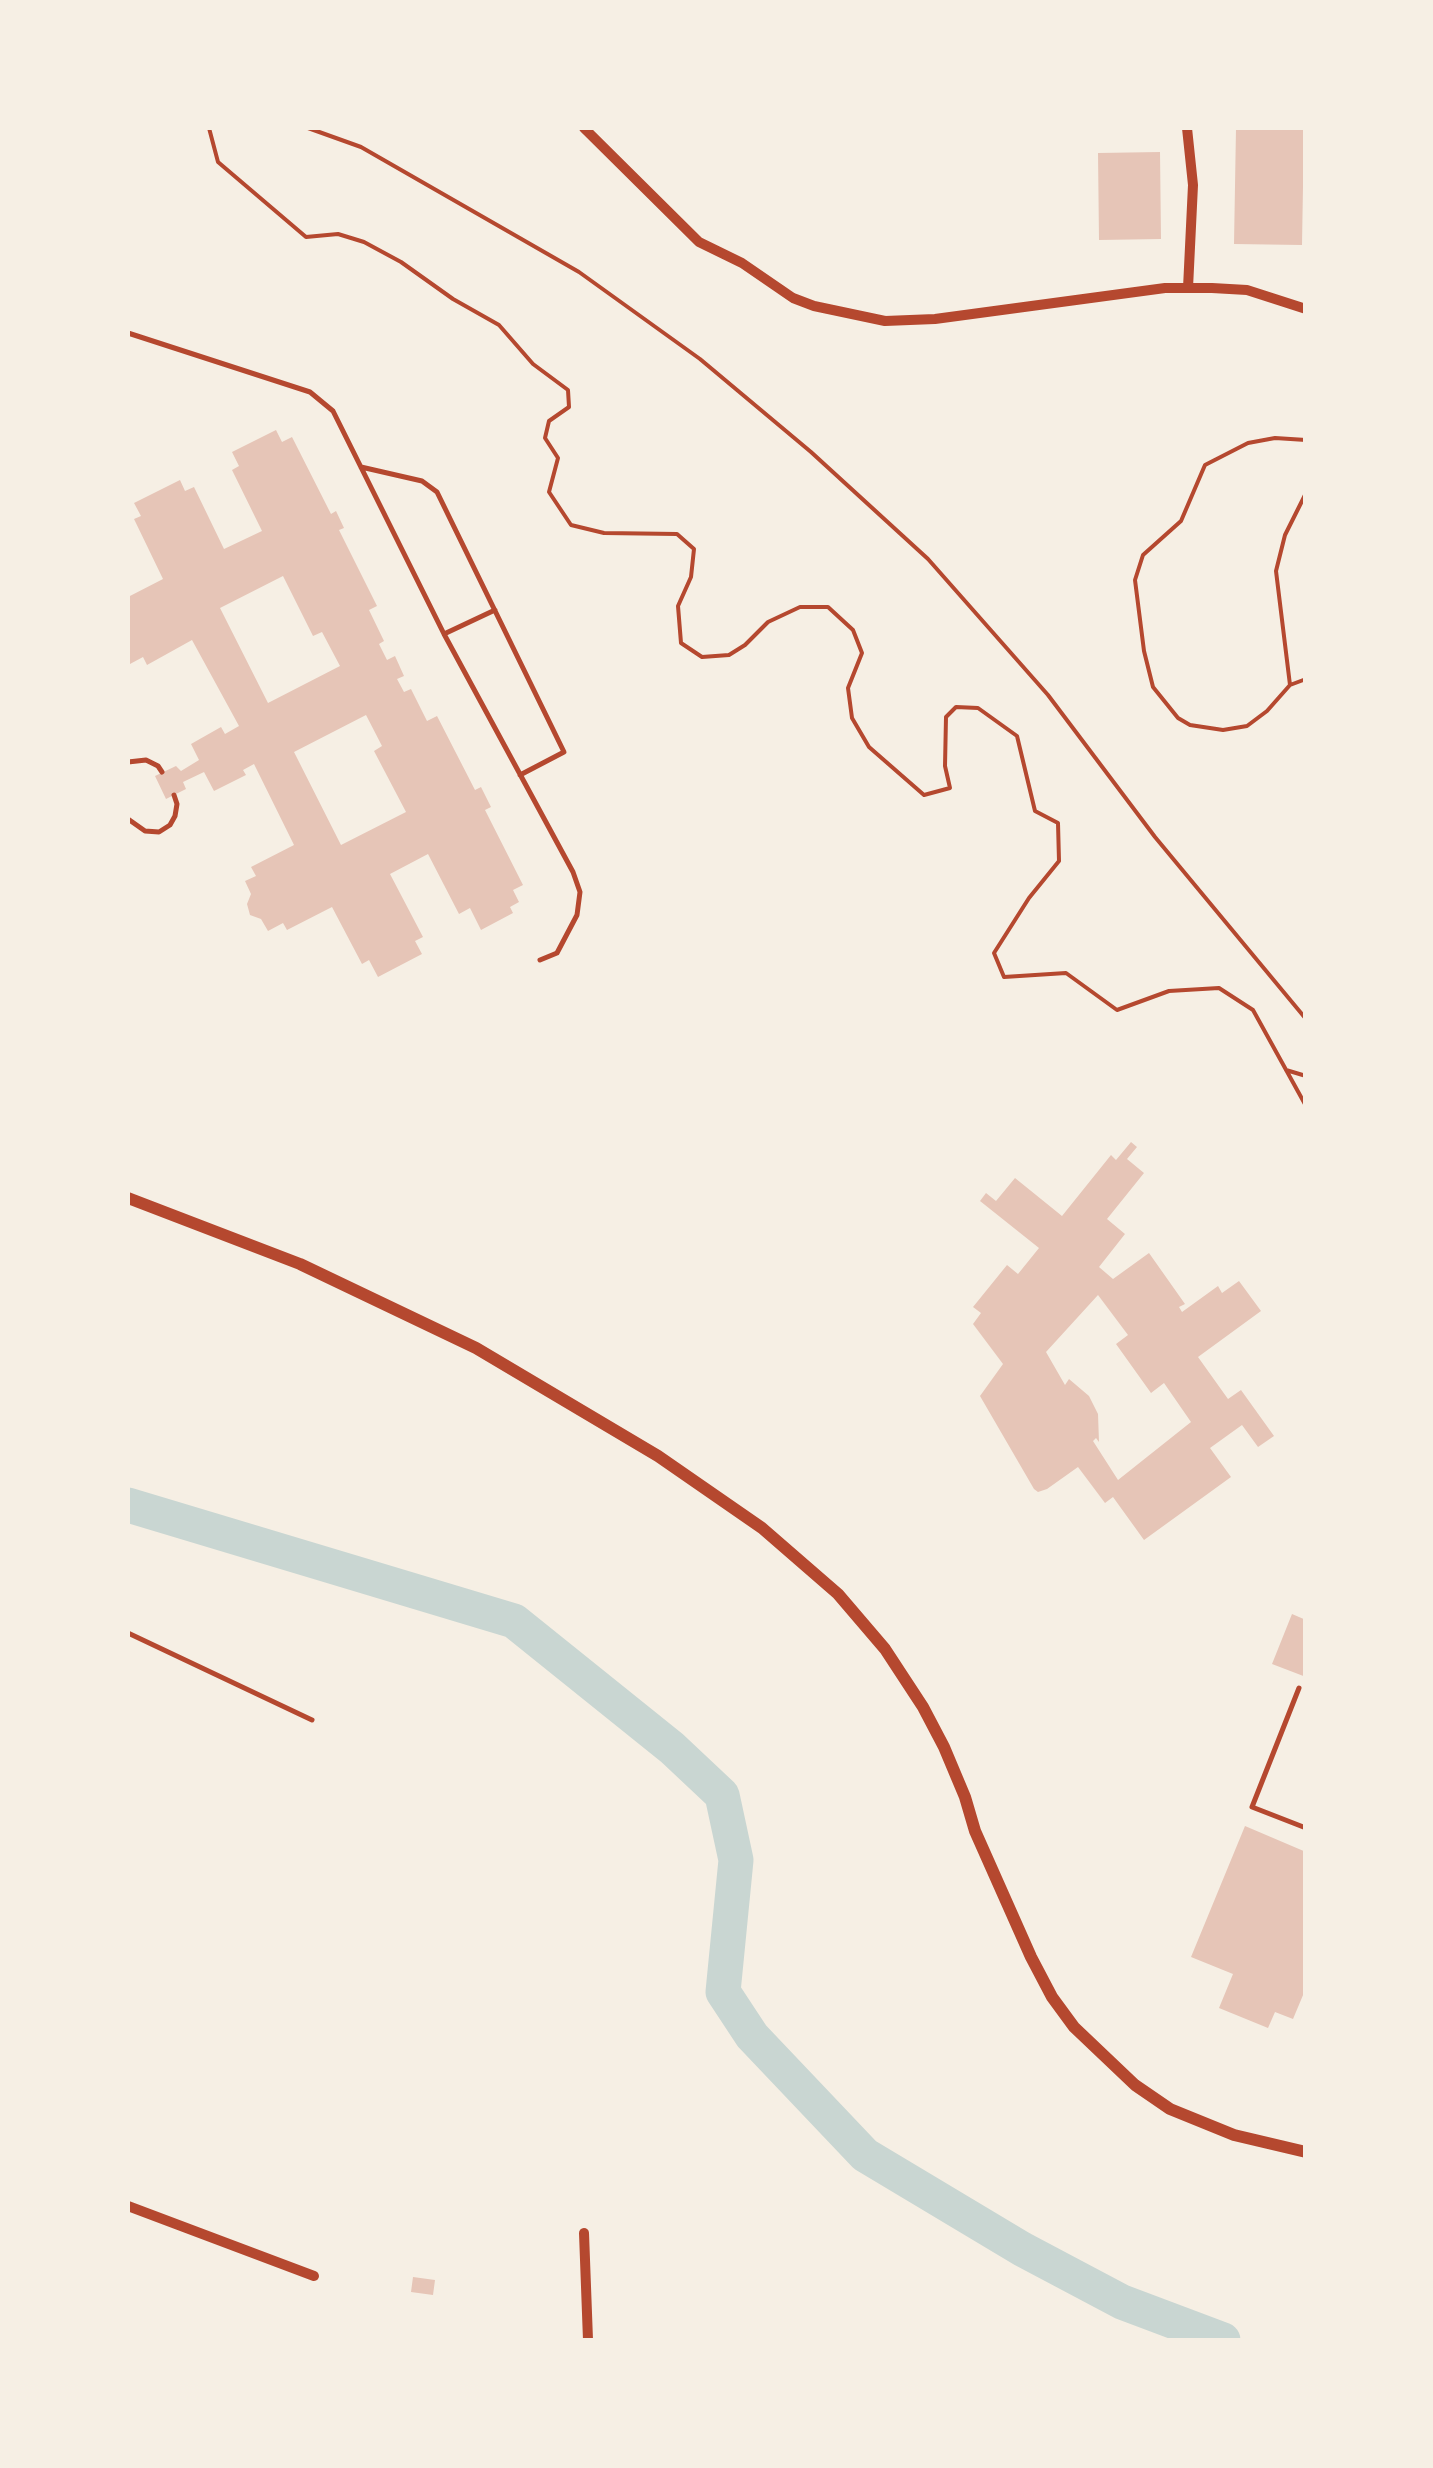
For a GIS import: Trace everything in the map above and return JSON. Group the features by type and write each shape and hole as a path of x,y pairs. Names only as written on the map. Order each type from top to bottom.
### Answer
{"street":[{"path":"584,128 699,242 742,263 793,298 814,306 885,320 935,320 1188,288 1247,290 1306,309"},
{"path":"1187,128 1193,185 1188,288"},
{"path":"128,1198 300,1264 476,1348 658,1456 762,1528 838,1594 885,1650 924,1707 1031,1957 1052,1997 1074,2027 1135,2085 1170,2109 1234,2136 1306,2152"},
{"path":"128,2206 314,2276"},
{"path":"584,2234 588,2340"}],"lane":[{"path":"128,333 310,392 334,411 444,634 580,892 577,916 557,953 540,960"},
{"path":"361,466 422,481 438,492 564,752 520,775"},
{"path":"444,634 495,610"},
{"path":"128,762 146,760 162,772"},
{"path":"128,819 145,831 159,832 175,816 174,795"},
{"path":"128,1633 312,1720"},
{"path":"1299,1688 1252,1807 1306,1828"}],"path":[{"path":"209,128 218,162 306,238 338,234 364,242 402,262 499,325 533,364 568,390 569,407 549,421 546,438 558,458 549,492 572,525 604,533 678,534 694,549 691,577 678,606 681,643 702,656 729,655 745,646 768,622 800,607 828,608 853,630 862,654 848,688 852,718 869,747 924,795 950,788 945,766 946,717 956,707 978,708 1017,736 1035,811 1058,823 1059,862 1029,898 994,953 1004,978 1066,973 1117,1010 1169,991 1219,988 1253,1010 1306,1106"},
{"path":"308,128 361,147 579,272 700,359 811,452 928,558 1048,696 1155,836 1306,1019"},
{"path":"1306,440 1276,438 1248,443 1204,465 1181,522 1143,555 1135,580 1153,688 1178,718 1190,725 1224,730 1247,726 1290,685 1306,679"},
{"path":"1290,685 1276,570 1285,534 1306,493"},
{"path":"1286,1070 1306,1076"}],"building":[{"path":"1236,128 1304,128 1302,245 1234,244"},
{"path":"1160,152 1161,239 1099,240 1098,153"},
{"path":"276,430 282,442 292,437 331,514 336,511 344,528 339,530 377,606 369,610 384,641 379,644 387,660 395,656 404,676 397,679 404,692 411,689 427,721 437,716 475,790 481,787 491,807 485,810 523,885 513,890 519,902 510,907 513,913 481,930 470,908 459,914 428,854 390,874 423,937 415,941 422,954 378,977 369,960 362,964 332,907 287,930 283,923 268,931 261,919 250,915 247,904 251,894 245,881 256,876 251,867 294,845 254,764 243,770 246,775 214,791 204,772 183,782 186,789 166,799 155,776 176,766 181,771 199,760 191,744 221,727 225,734 239,726 192,640 147,665 143,657 130,664 128,660 128,597 163,579 134,519 141,516 134,503 180,480 185,491 194,487 224,549 262,531 232,470 239,466 232,452","holes":["283,576 313,636 322,632 340,666 268,703 220,608","366,715 382,746 374,751 406,812 341,845 294,752"]},
{"path":"1131,1142 1137,1147 1127,1159 1144,1173 1107,1219 1125,1234 1099,1267 1113,1279 1149,1253 1185,1304 1179,1307 1182,1312 1218,1286 1222,1293 1239,1281 1261,1311 1198,1357 1228,1399 1241,1390 1274,1436 1258,1447 1242,1425 1210,1448 1231,1477 1144,1540 1113,1497 1105,1503 1078,1467 1047,1489 1034,1489 980,1396 1003,1364 973,1324 981,1313 973,1307 1007,1265 1018,1274 1039,1248 980,1201 986,1193 996,1201 1015,1178 1062,1216 1111,1155 1116,1160","holes":["1098,1295 1128,1335 1116,1344 1151,1393 1164,1383 1191,1422 1118,1480 1093,1441 1096,1438 1099,1442 1098,1414 1089,1396 1069,1379 1065,1385 1046,1352"]},
{"path":"1292,1614 1306,1620 1306,1677 1272,1664"},
{"path":"1245,1826 1306,1852 1306,1988 1293,2019 1275,2012 1268,2028 1219,2008 1233,1974 1191,1957"},
{"path":"413,2277 435,2280 433,2295 411,2292"}],"waterway":[{"path":"128,1505 514,1621 672,1748 722,1795 736,1860 723,1992 752,2036 865,2155 1022,2249 1122,2302 1223,2340"}]}
